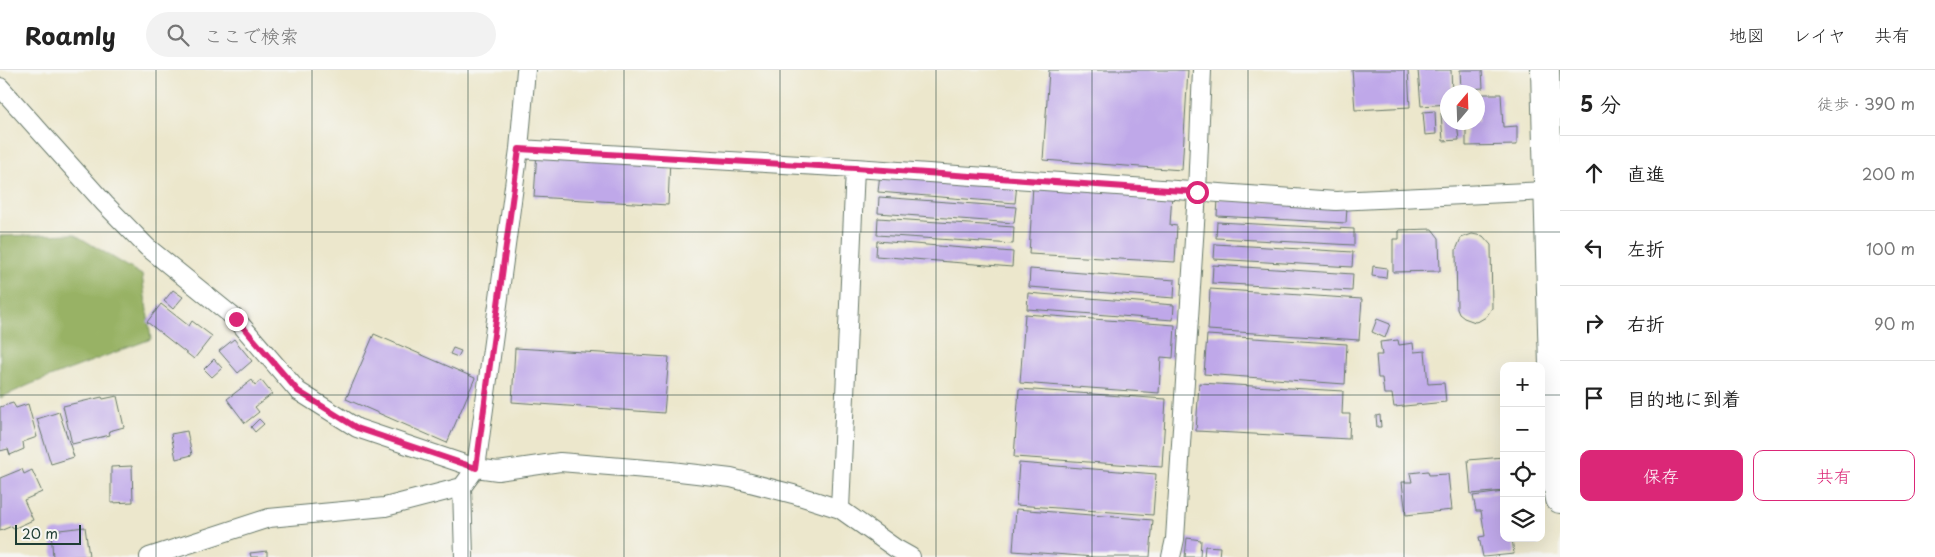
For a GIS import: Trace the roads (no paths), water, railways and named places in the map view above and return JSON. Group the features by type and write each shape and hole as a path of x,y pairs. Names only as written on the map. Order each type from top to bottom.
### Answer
{"main road":[{"path":"1544,70 1556,477 1560,499"}],"street":[{"path":"464,557 462,487 476,468 519,149 526,70"},
{"path":"1171,557 1175,538 1197,192 1202,70"},
{"path":"0,87 147,248 236,319 298,391 357,428 476,468 498,471 560,462 731,478 793,494 840,509 895,548 911,557"},
{"path":"519,149 855,168 1336,201 1547,191"},
{"path":"840,509 855,168"},
{"path":"149,557 269,518 385,507 462,487"}]}
